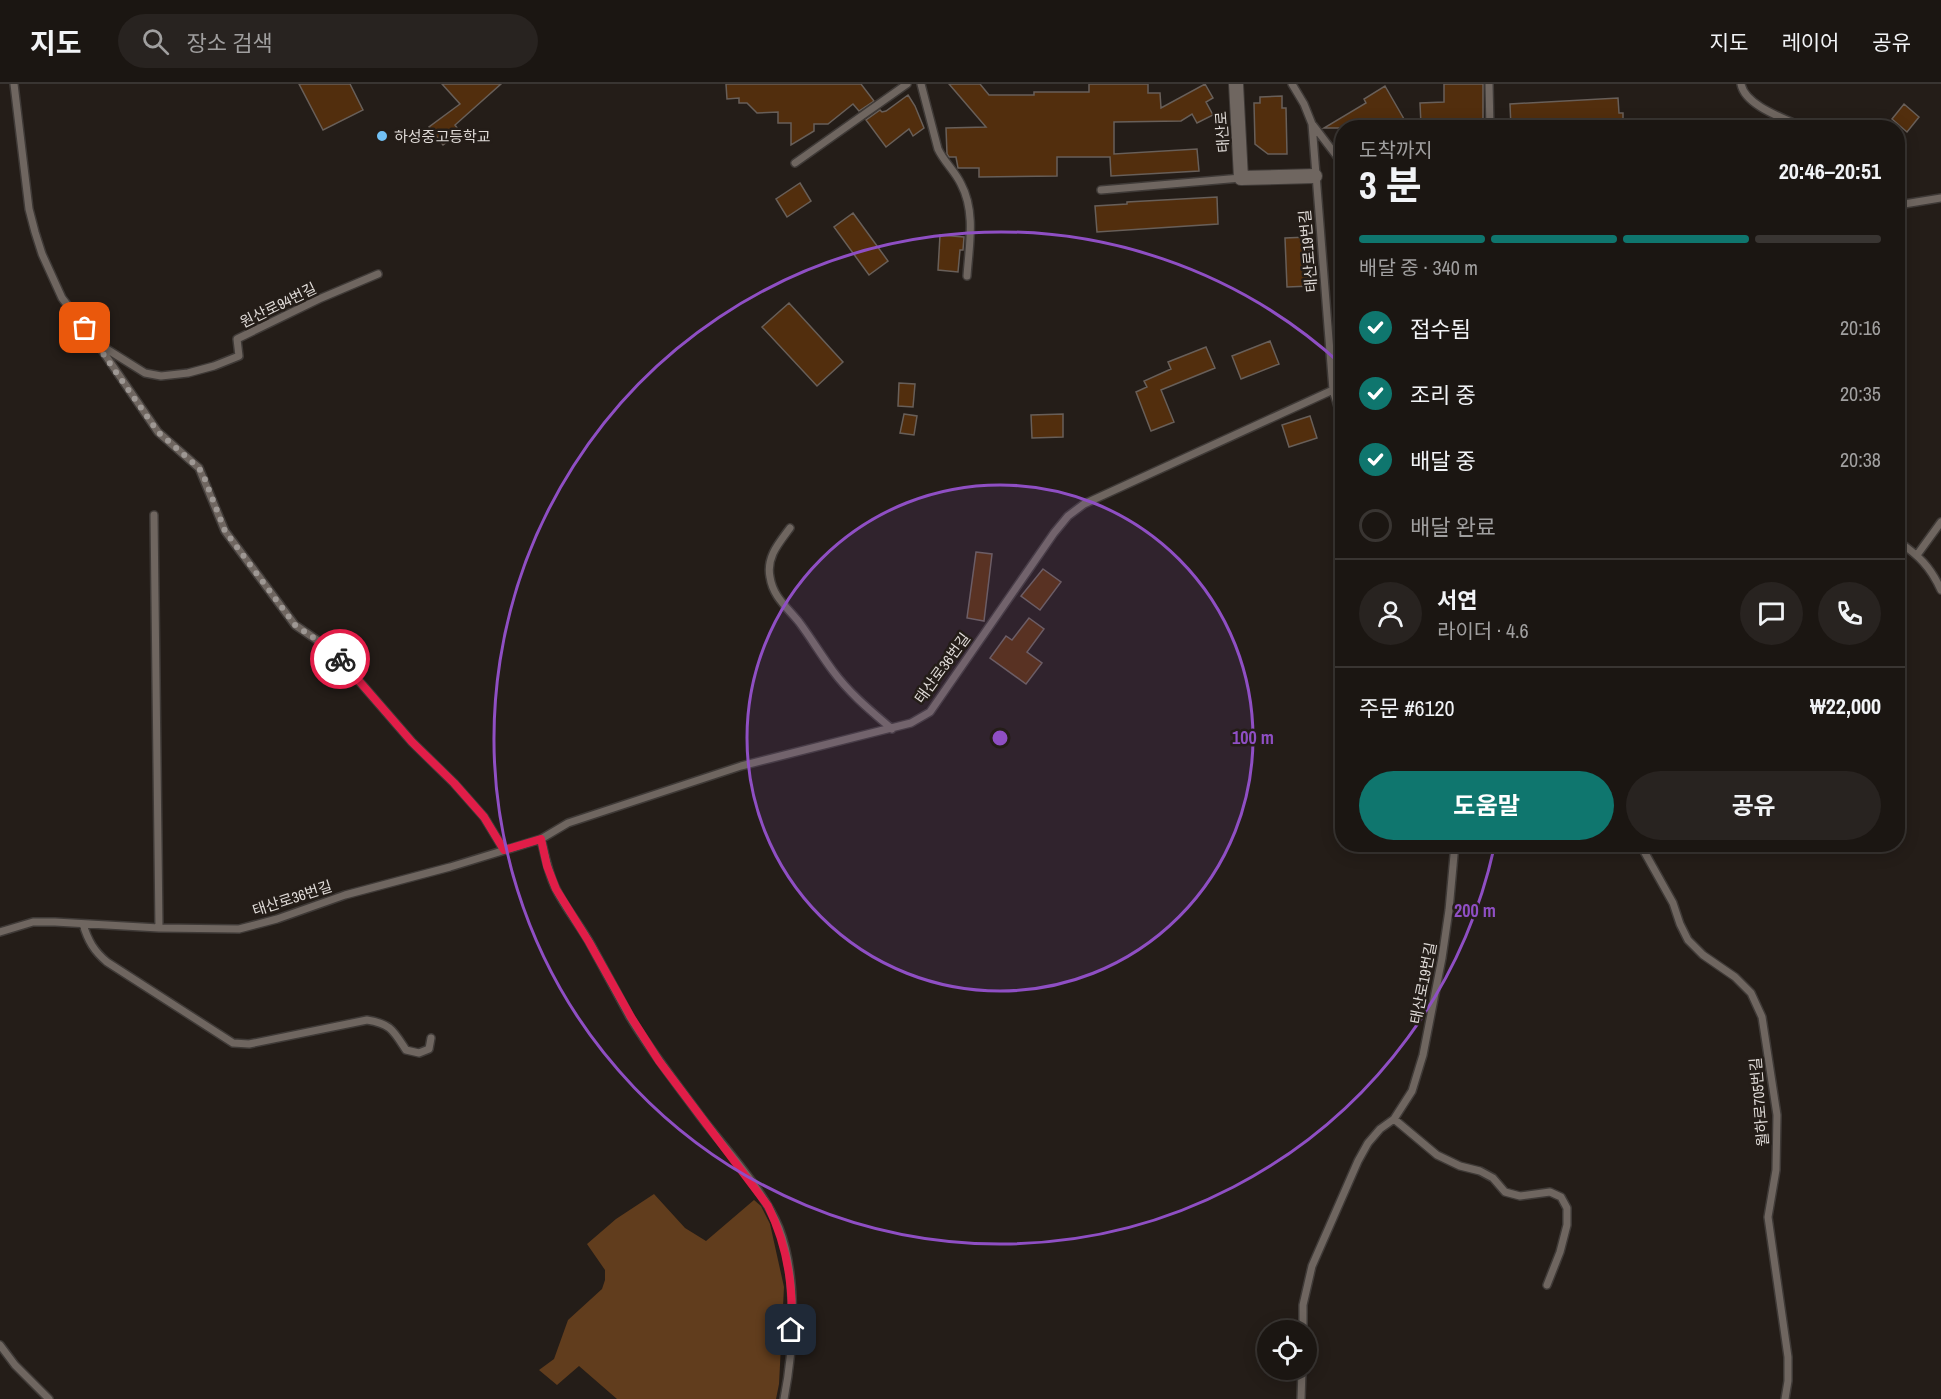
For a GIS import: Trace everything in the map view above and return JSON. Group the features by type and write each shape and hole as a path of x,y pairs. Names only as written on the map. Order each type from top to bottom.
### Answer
{"street":[{"name":"태산로","path":"1236,84 1241,178"},
{"path":"1241,178 1315,176"}],"lane":[{"name":"원산로94번길","path":"14,84 29,209 42,254 62,298 97,343 145,373 161,376 188,373 239,356 237,339 319,299 378,274"},
{"path":"795,163 908,84"},
{"path":"921,84 938,149 960,182 967,200 970,229 967,276"},
{"name":"태산로19번길","path":"1292,84 1312,124 1335,397"},
{"path":"1489,84 1490,120"},
{"path":"1741,84 1747,97 1761,107 1788,120"},
{"path":"1312,124 1335,154"},
{"path":"1101,190 1241,178"},
{"path":"1905,204 1941,198"},
{"path":"97,343 158,432 199,468 225,531 295,625 333,651 412,742 454,783 484,817 504,850"},
{"name":"태산로36번길","path":"0,932 33,922 239,929 277,919 345,895 450,867 541,839 568,823 741,766 911,723 930,711 1068,516 1104,493 1333,390"},
{"path":"154,515 159,928"},
{"path":"1917,555 1941,522"},
{"path":"790,528 775,547 770,561 770,576 774,593 798,621 841,681 856,698 892,729"},
{"path":"1905,546 1932,571 1941,590"},
{"path":"541,839 547,866 556,889 631,1017 659,1061 762,1198 779,1229 791,1284 792,1309 784,1399"},
{"name":"태산로19번길","path":"1303,1320 1312,1266 1358,1161 1368,1143 1394,1119 1412,1091 1423,1055 1442,958 1454,852"},
{"name":"월하로705번길","path":"1644,852 1673,903 1688,940 1703,955 1736,977 1751,993 1762,1017 1777,1115 1778,1148 1768,1217 1788,1357 1785,1399"},
{"path":"83,924 87,939 94,951 107,962 233,1043 249,1044 367,1020 384,1023 406,1050 419,1053 429,1049 431,1038"},
{"path":"1394,1119 1437,1155 1493,1178 1505,1192 1520,1196 1550,1192 1561,1197 1567,1208 1567,1225 1560,1252 1547,1285"},
{"path":"0,1345 15,1365 49,1399"},
{"path":"1301,1399 1302,1380"}],"shaded area":[{"path":"654,1194 685,1228 706,1241 754,1200 761,1206 770,1224 784,1287 779,1384 776,1399 617,1399 579,1366 557,1385 539,1370 554,1359 568,1320 602,1289 605,1270 587,1244 616,1219"}],"building":[{"path":"299,84 350,84 363,110 323,130"},
{"path":"442,84 501,84 455,125 460,132 443,145 429,127 460,104"},
{"path":"726,84 861,84 874,101 859,111 853,104 828,124 814,124 814,131 791,145 791,123 778,123 778,112 757,113 747,103 739,103 739,98 727,99"},
{"path":"949,84 980,84 989,95 1034,95 1034,92 1089,92 1089,84 1148,84 1148,93 1160,93 1161,108 1205,84 1213,98 1206,102 1213,115 1197,123 1192,114 1181,121 1114,122 1114,154 1197,149 1199,171 1111,176 1110,157 1057,157 1057,176 979,177 979,168 958,168 956,157 949,157 947,154 946,128 986,127"},
{"path":"1444,84 1483,84 1483,120 1421,120 1420,103 1444,102"},
{"path":"1385,86 1404,119 1337,120 1366,103 1364,99"},
{"path":"908,95 924,128 913,136 909,129 886,147 866,120 880,110 886,111"},
{"path":"1282,96 1282,108 1286,108 1287,154 1268,154 1255,144 1254,103 1260,103 1260,97"},
{"path":"1618,98 1619,113 1623,113 1623,120 1511,120 1510,104"},
{"path":"1904,104 1919,117 1907,132 1905,120 1892,119"},
{"path":"1335,121 1335,128 1324,128"},
{"path":"800,183 811,201 787,217 776,199"},
{"path":"1217,197 1218,224 1097,232 1095,206"},
{"path":"853,213 888,261 869,275 834,227"},
{"path":"940,235 964,237 958,272 938,270"},
{"path":"1308,237 1311,286 1287,287 1285,238"},
{"path":"789,303 843,362 817,386 762,327"},
{"path":"1270,341 1279,364 1241,379 1232,356"},
{"path":"1206,347 1215,368 1161,390 1174,422 1151,431 1136,392 1147,387 1144,381 1171,369 1168,362"},
{"path":"899,383 915,384 913,407 898,406"},
{"path":"904,414 917,416 914,435 900,433"},
{"path":"1063,414 1063,437 1032,438 1031,415"},
{"path":"1310,416 1317,438 1289,447 1282,425"},
{"path":"976,552 992,554 984,621 967,618"},
{"path":"1043,569 1061,582 1040,610 1021,596"},
{"path":"1029,618 1044,629 1027,652 1042,663 1026,684 990,658 1006,636 1012,640"}],"way so far":[{"path":"85,328 158,432 199,468 225,531 295,625 333,651 340,659"}],"place":[{"name":"하성중고등학교","path":"382,136"}],"route":[{"path":"340,659 412,742 454,783 484,817 504,850 541,839 547,866 556,889 631,1017 659,1061 768,1206 779,1229 786,1254 791,1284 791,1330"}]}
